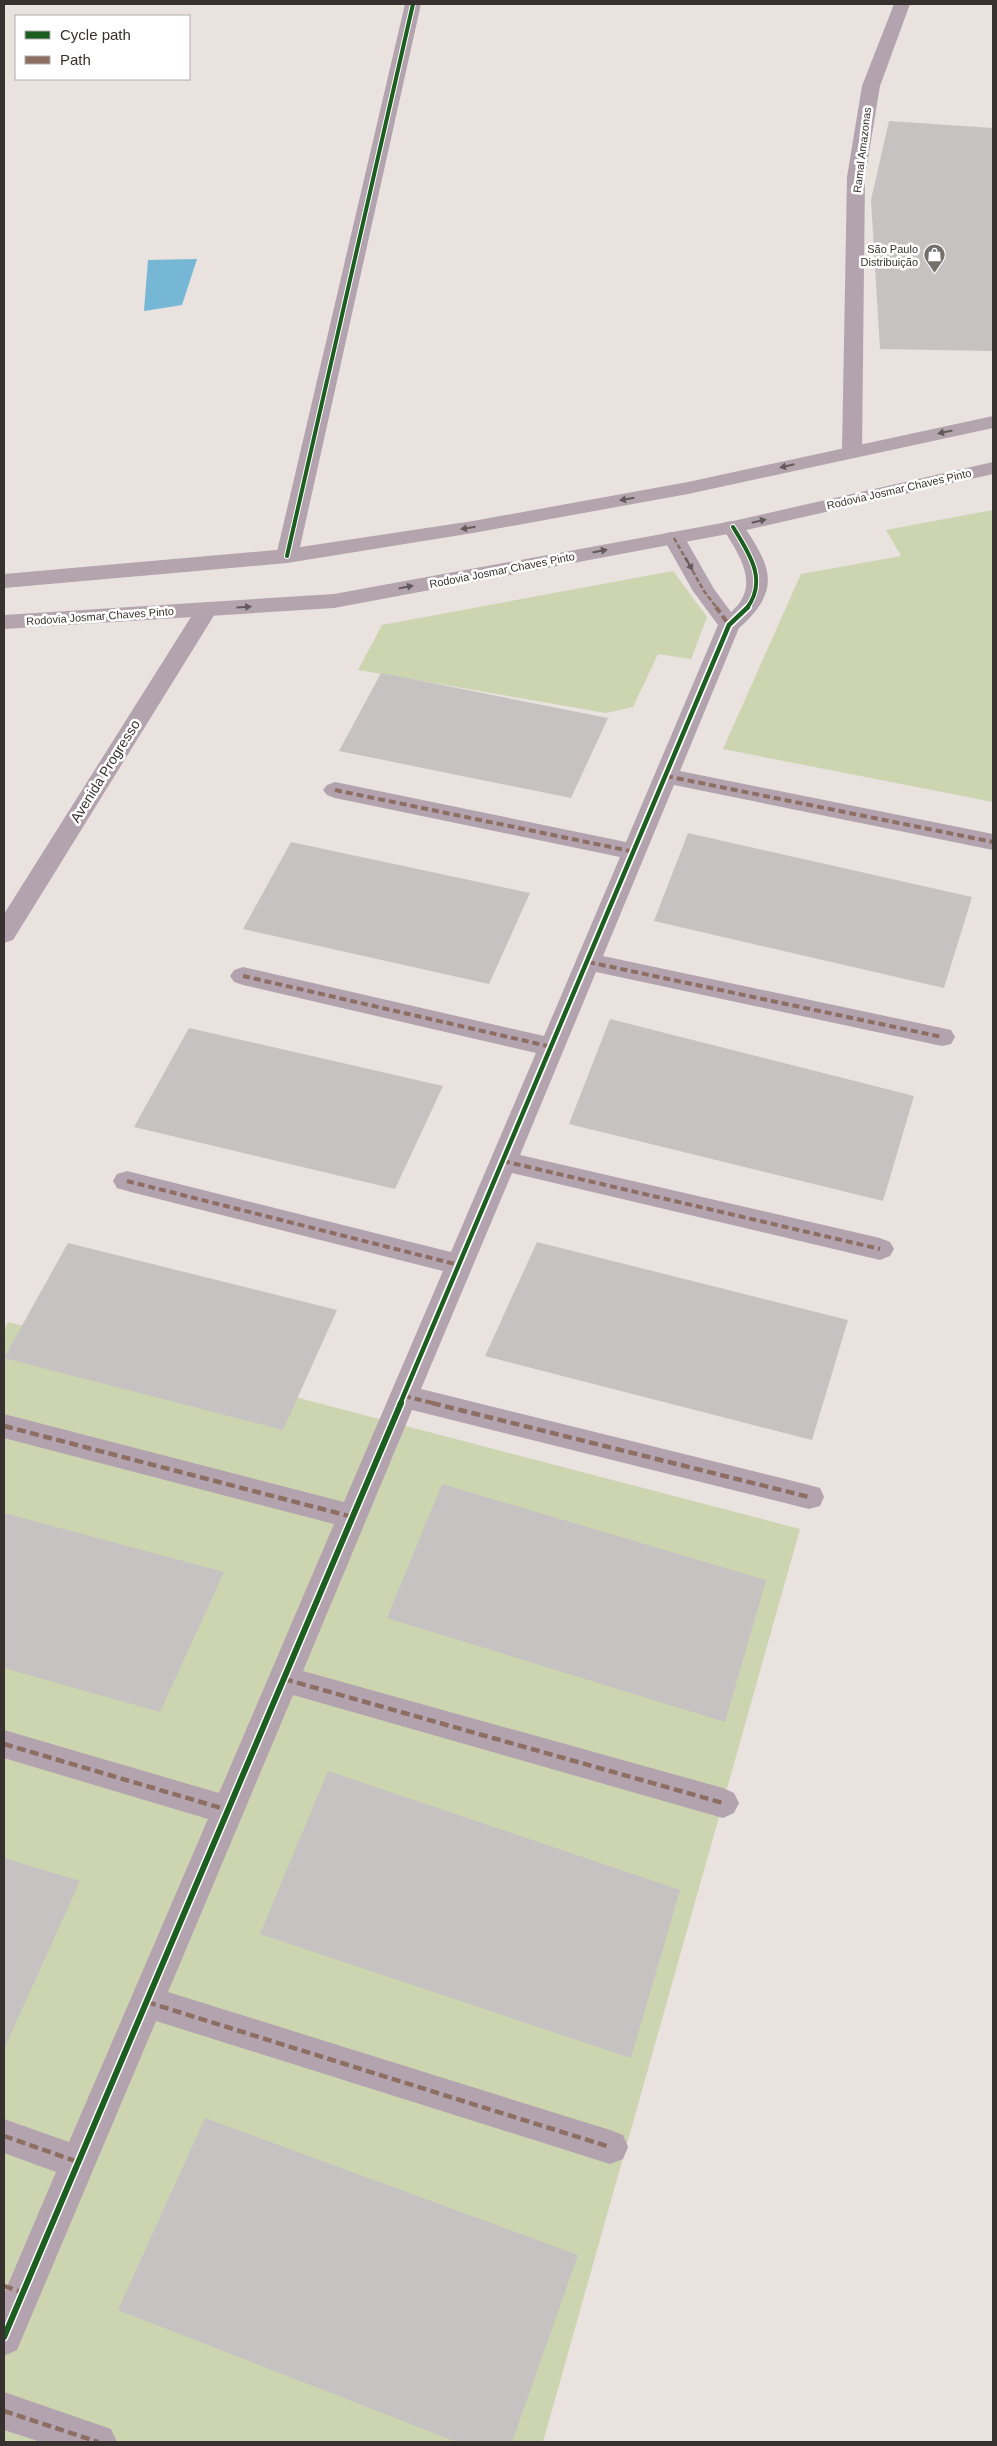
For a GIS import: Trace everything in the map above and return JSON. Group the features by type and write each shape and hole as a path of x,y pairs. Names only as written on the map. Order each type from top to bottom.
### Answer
{"main road":[{"path":"4,581 287,556 472,527 688,488 993,422"},
{"name":"Rodovia Josmar Chaves Pinto","path":"4,622 334,601 674,538 993,468"}],"street":[{"path":"287,556 413,4"},
{"name":"Ramal Amazonas","path":"852,451 856,178 871,86 902,4"},
{"path":"4,2338 14,2290 78,2162 147,2002 729,625 750,606 758,586 757,568 733,526"},
{"path":"674,538 704,590 729,625"},
{"name":"Avenida Progresso","path":"4,934 12,907 207,609"},
{"path":"666,776 993,842"},
{"path":"335,790 634,852"},
{"path":"588,962 942,1037"},
{"path":"243,976 552,1047"},
{"path":"503,1162 880,1249"},
{"path":"127,1181 459,1264"},
{"path":"404,1396 809,1497"},
{"path":"4,1426 353,1517"},
{"path":"284,1679 723,1803"},
{"path":"4,1744 228,1810"},
{"path":"147,2002 610,2147"},
{"path":"4,2136 78,2162"},
{"path":"4,2411 98,2442"}],"green space":[{"path":"993,510 993,802 723,749 801,574 901,556 886,530"},
{"path":"673,571 707,617 691,659 658,654 633,707 606,713 358,670 382,625"},
{"path":"8,1322 800,1529 543,2442 4,2442 4,1331"}],"water":[{"path":"197,259 182,305 144,311 148,260"}],"building":[{"name":"São Paulo Distribuição","path":"889,121 993,128 993,351 880,349 871,200"},
{"path":"381,673 608,718 571,798 339,751"},
{"path":"688,833 972,897 944,988 654,921"},
{"path":"291,842 530,893 489,984 243,929"},
{"path":"610,1019 914,1096 883,1201 569,1124"},
{"path":"189,1028 443,1086 395,1189 134,1127"},
{"path":"537,1242 848,1320 812,1440 485,1356"},
{"path":"68,1243 337,1310 283,1430 4,1358"},
{"path":"442,1484 766,1580 725,1722 387,1618"},
{"path":"4,1513 224,1572 160,1712 4,1668"},
{"path":"328,1771 680,1890 631,2058 260,1934"},
{"path":"4,1858 80,1881 4,2049"},
{"path":"205,2118 578,2255 512,2442 457,2442 118,2310"}],"marked path":[{"path":"674,538 704,591 729,625"},
{"path":"666,776 993,842"},
{"path":"335,790 635,852"},
{"path":"588,962 942,1037"},
{"path":"243,976 552,1047"},
{"path":"503,1161 880,1249"},
{"path":"127,1181 459,1265"},
{"path":"404,1396 809,1497"},
{"path":"4,1426 353,1517"},
{"path":"284,1679 723,1803"},
{"path":"4,1744 228,1810"},
{"path":"147,2002 610,2147"},
{"path":"4,2136 78,2162"},
{"path":"4,2286 24,2293"},
{"path":"4,2411 98,2442"}],"cycle path":[{"path":"287,556 413,4"},
{"path":"4,2337 588,962 729,625 747,609 755,596 757,575 754,565 733,527"}],"place":[{"name":"São Paulo Distribuição","path":"934,274"}]}
